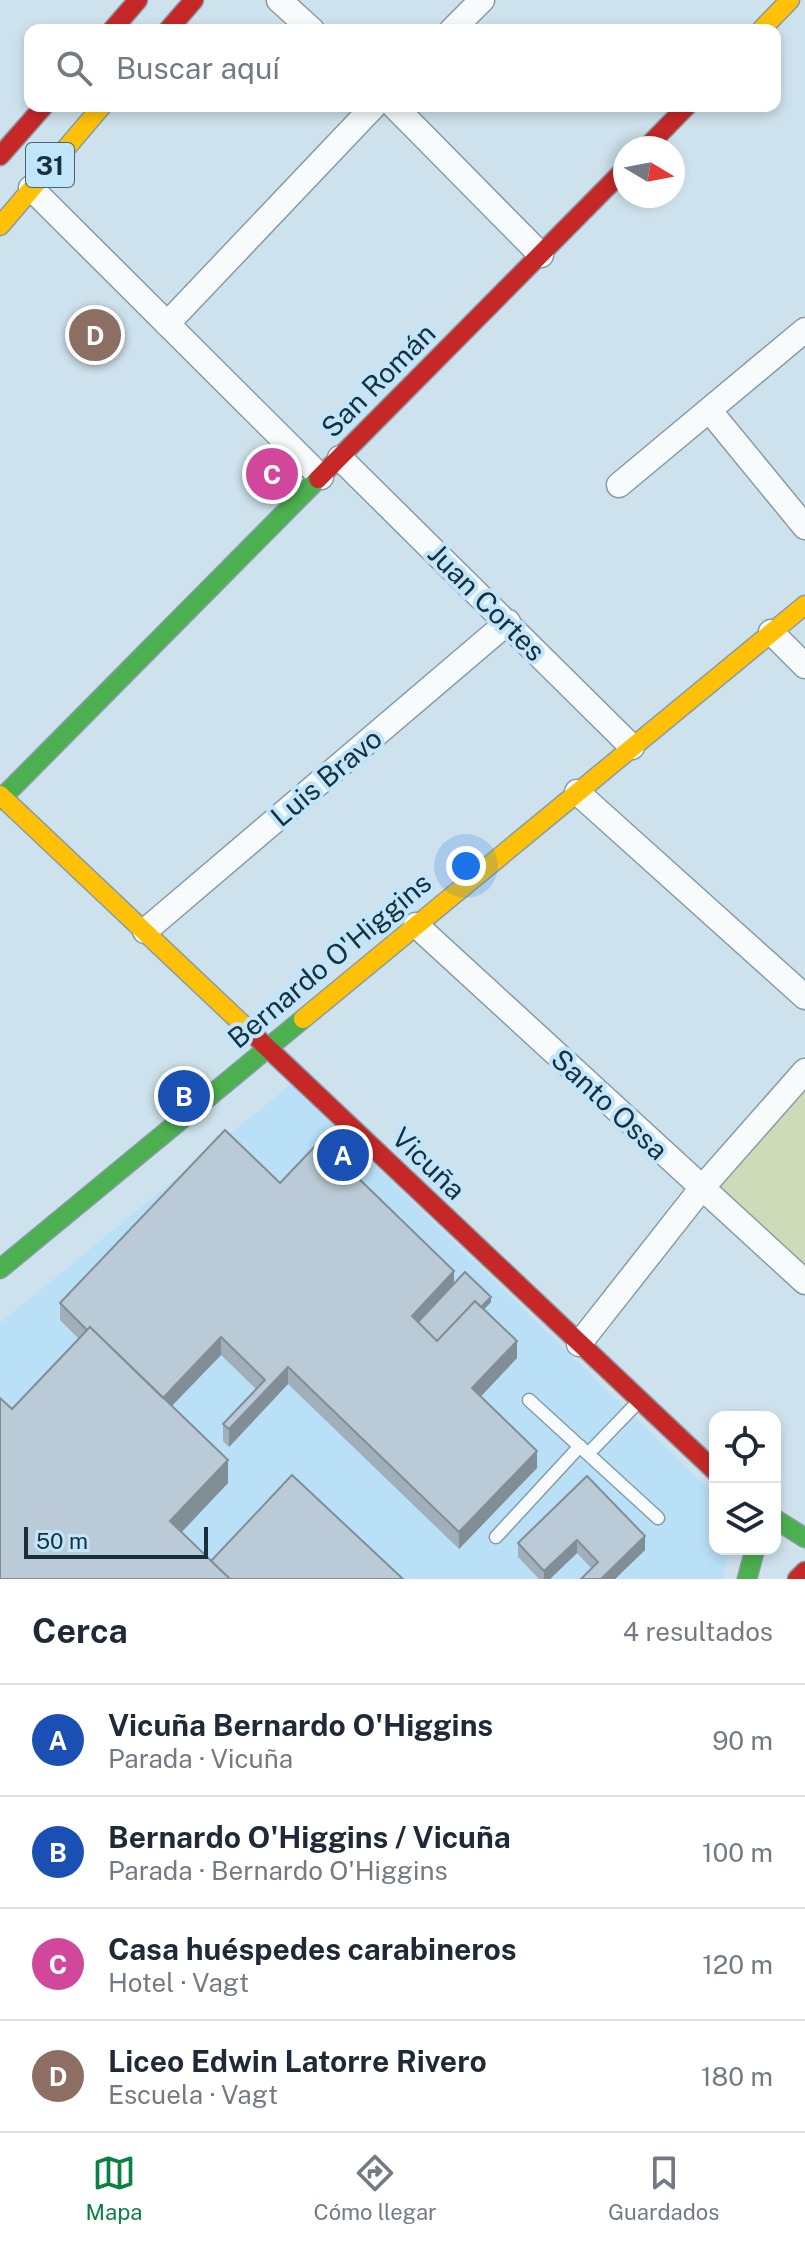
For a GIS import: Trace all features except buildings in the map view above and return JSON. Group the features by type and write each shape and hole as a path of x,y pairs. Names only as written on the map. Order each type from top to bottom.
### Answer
{"main road":[{"path":"117,24 138,0"},
{"path":"173,24 194,0"},
{"path":"767,24 790,0"},
{"name":"31","path":"0,156 39,112"},
{"name":"31","path":"0,226 97,112"},
{"path":"658,136 681,112"},
{"name":"San Román","path":"1,798 613,181"},
{"name":"Bernardo O'Higgins","path":"0,1269 805,605"},
{"name":"Vicuña","path":"1,798 709,1465"},
{"path":"781,1523 805,1538"},
{"path":"747,1579 753,1555"},
{"path":"797,1579 805,1571"}],"street":[{"path":"279,0 305,24"},
{"path":"458,24 482,0"},
{"path":"167,324 368,112"},
{"path":"400,112 541,255"},
{"path":"31,188 321,477"},
{"path":"619,485 805,330"},
{"path":"709,410 805,527"},
{"name":"Juan Cortes","path":"340,458 632,747"},
{"name":"Luis Bravo","path":"145,931 508,622"},
{"path":"771,632 805,666"},
{"path":"577,792 805,997"},
{"name":"Santo Ossa","path":"416,925 805,1282"},
{"path":"579,1344 701,1189 805,1071"}],"lane":[{"path":"529,1400 658,1518"},
{"path":"496,1537 640,1400"}],"shaded area":[{"path":"291,1084 709,1489 709,1555 728,1555 722,1579 0,1579 0,1323"}],"green space":[{"path":"805,1089 805,1272 716,1193"}],"traffic: fast":[{"path":"0,800 318,479"},
{"path":"0,1269 303,1019"},
{"path":"781,1523 805,1538"},
{"path":"747,1579 753,1555"}],"traffic: slow":[{"path":"767,24 790,0"},
{"path":"0,226 97,112"},
{"path":"303,1019 805,605"},
{"path":"0,795 255,1036"}],"traffic: jam":[{"path":"117,24 138,0"},
{"path":"173,24 194,0"},
{"path":"0,156 39,112"},
{"path":"658,136 681,112"},
{"path":"318,479 613,181"},
{"path":"255,1036 709,1465"},
{"path":"797,1579 805,1571"}],"place":[{"name":"Liceo Edwin Latorre Rivero","path":"95,335"},
{"name":"Casa huéspedes carabineros","path":"272,474"},
{"name":"Bernardo O'Higgins / Vicuña","path":"184,1096"},
{"name":"Vicuña Bernardo O'Higgins","path":"343,1155"}]}
